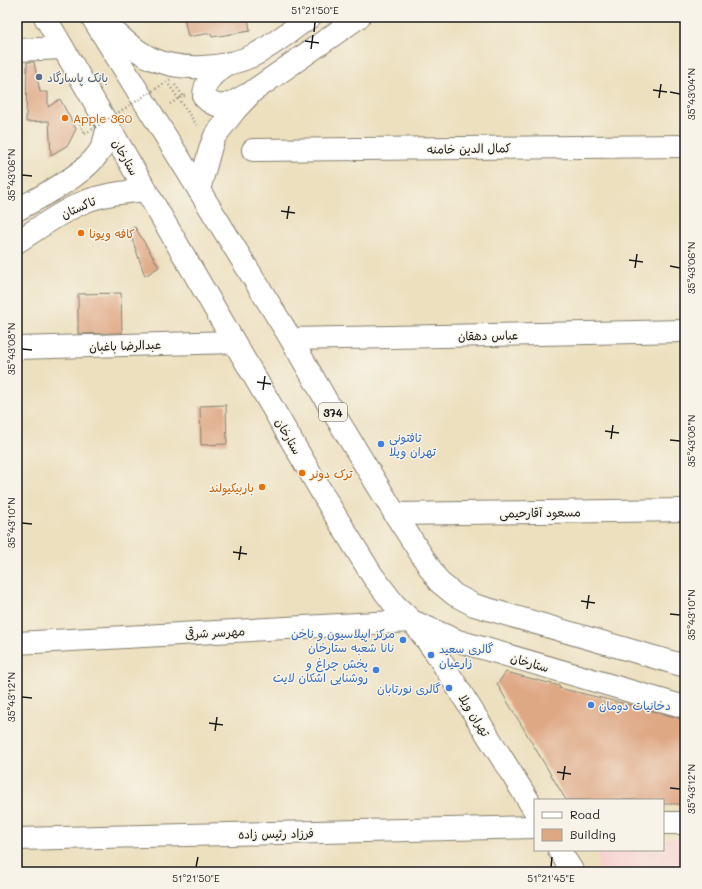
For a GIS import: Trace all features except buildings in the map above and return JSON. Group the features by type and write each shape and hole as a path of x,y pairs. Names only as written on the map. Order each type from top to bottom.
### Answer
{"main road":[{"name":"ستارخان","path":"45,17 332,510 372,575 394,604 412,621 458,641 685,707"},
{"name":"374","path":"92,17 291,339 394,514 439,582 455,595 474,605 682,663"},
{"path":"100,17 127,44 151,58 175,65 194,67 229,63 253,55 262,51 309,17"},
{"path":"229,63 212,75 204,89 204,97 210,103 218,106 229,104 253,91 359,17"},
{"path":"17,50 63,48"},
{"path":"199,190 211,146 221,127 253,91"},
{"path":"17,210 56,188 87,166 102,148 108,126"},
{"name":"کمال الدین خامنه","path":"253,150 685,146"},
{"name":"تاکستان","path":"17,242 61,214 85,202 118,193 146,190"},
{"name":"عباس دهقان","path":"291,339 685,331"},
{"name":"عبدالرضا باغبان","path":"17,348 234,342"},
{"name":"مسعود آقارحیمی","path":"394,514 685,510"},
{"name":"مهرسر شرقی","path":"17,643 412,621"},
{"name":"تهران ویلا","path":"412,621 436,653 534,809"},
{"path":"664,824 685,823"},
{"name":"فرزاد رئیس زاده","path":"17,839 534,827"},
{"path":"560,851 573,872"}],"path":[{"path":"151,58 211,146"},
{"path":"80,125 85,134 171,79"},
{"path":"153,115 182,96 204,97"}],"shaded area":[{"path":"685,838 685,872 602,872 598,865 598,851 664,851 664,839"}],"place":[{"name":"بانک پاسارگاد","path":"39,77"},
{"name":"Apple 360","path":"65,118"},
{"name":"کافه ویونا","path":"81,233"},
{"name":"تافتونی تهران ویلا","path":"381,444"},
{"name":"ترک دونر","path":"302,473"},
{"name":"باربیکیولند","path":"262,487"},
{"name":"مرکز اپیلاسیون و ناخن نانا شعبه ستارخان","path":"403,640"},
{"name":"گالری سعید زارعیان","path":"431,655"},
{"name":"پخش چراغ و روشنایی اشکان لایت","path":"376,670"},
{"name":"گالری نورتابان","path":"449,688"},
{"name":"دخانیات دومان","path":"591,705"}]}
